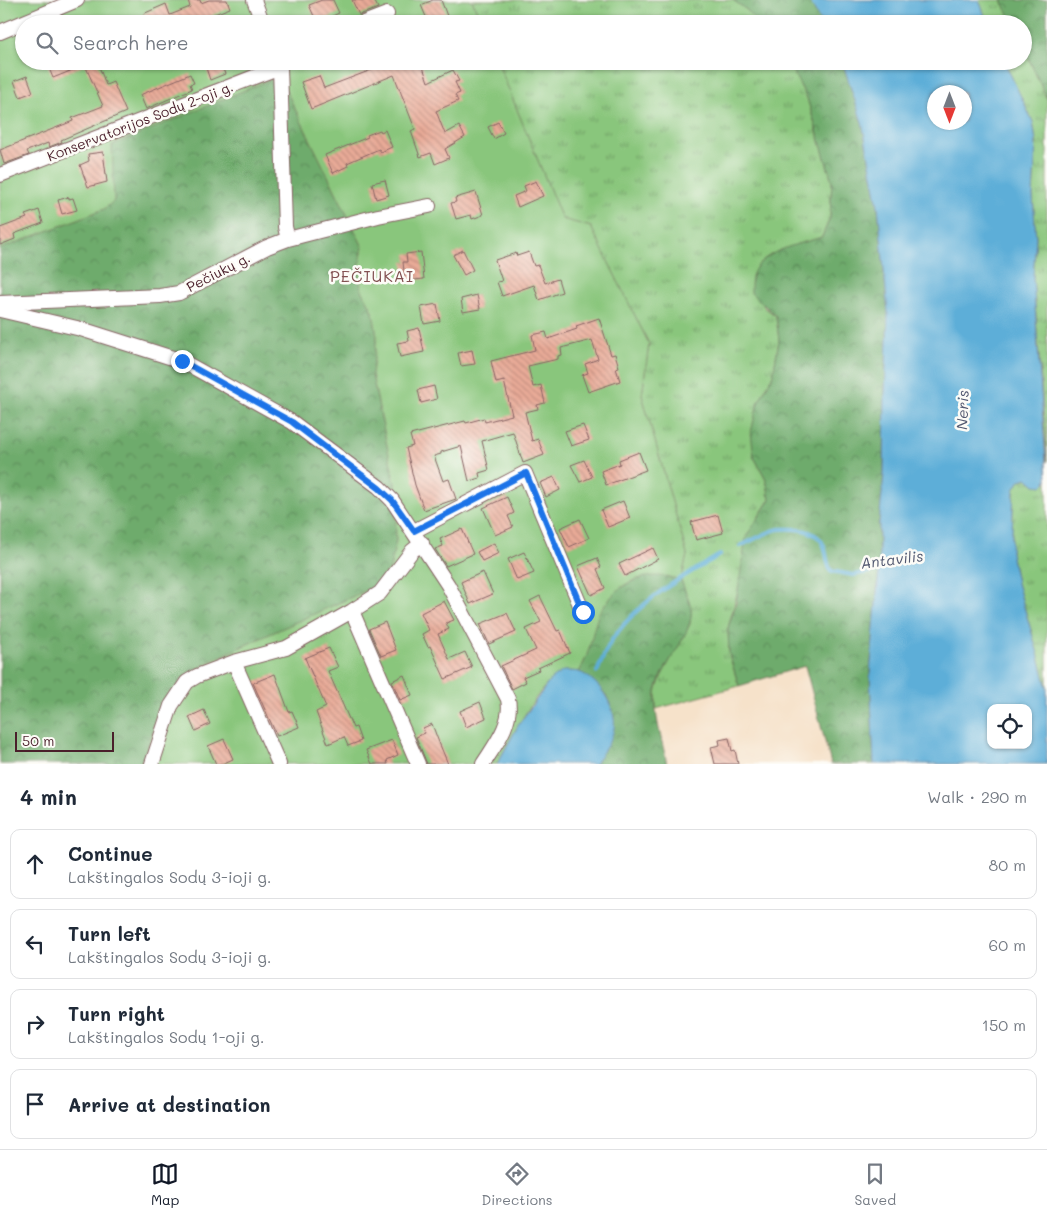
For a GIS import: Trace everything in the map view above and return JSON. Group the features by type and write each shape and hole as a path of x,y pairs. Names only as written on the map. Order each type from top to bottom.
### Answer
{"street":[{"path":"41,15 77,0"},
{"path":"254,0 260,15"},
{"path":"0,32 15,26"},
{"name":"Konservatorijos Sodų 2-oji g.","path":"0,175 264,70"},
{"path":"279,70 285,227 288,239"},
{"name":"Pečiukų g.","path":"0,302 160,296 179,292 267,247 288,239 378,216 429,206"},
{"path":"0,310 81,329 182,361 292,422 392,500 448,585 508,699 509,714 506,723 483,764"},
{"path":"414,531 526,473 583,612"},
{"path":"152,764 171,706 187,682 197,676 234,662 286,648 352,610 380,593 412,551 422,543"},
{"path":"352,610 418,764"},
{"path":"234,662 279,764"}],"green space":[{"path":"0,0 472,0 478,15 15,15 15,70 501,70 562,219 591,227 649,344 642,395 687,555 681,580 671,577 651,576 631,581 615,593 599,613 586,657 579,672 563,672 545,686 526,712 497,764 141,764 154,728 180,682 208,662 374,587 390,569 396,541 395,483 372,374 377,337 373,311 361,288 359,268 363,247 279,76 112,145 114,201 104,209 0,249"},
{"path":"472,0 733,0 751,15 478,15"},
{"path":"733,0 809,0 817,15 751,15"},
{"path":"979,0 1002,0 1009,15 985,15"},
{"path":"1002,0 1047,0 1047,99 1032,66 1032,15 1009,15"},
{"path":"1032,66 1047,99 1047,462 1033,277 1036,238 1033,196 1036,141 1033,122 1008,70 1032,70"},
{"path":"501,70 792,70 807,98 832,181 830,218 822,237 779,251 764,259 752,276 764,307 776,316 779,340 773,375 758,403 754,457 766,479 770,499 757,519 728,628 729,654 739,686 656,709 656,692 662,675 690,624 691,610 681,580 687,555 642,395 649,344 591,227 562,219"},
{"path":"792,70 845,70 862,122 878,206 888,313 884,474 879,523 879,569 870,674 874,764 831,764 805,666 739,686 729,654 728,628 736,603 746,537 770,499 766,479 754,457 751,432 758,403 773,375 779,340 776,316 751,293 752,277 762,261 771,255 822,237 830,218 832,181 807,98"},
{"path":"279,76 363,247 359,268 361,288 373,311 377,337 372,375 395,483 396,541 390,569 374,587 208,662 180,682 154,728 141,764 0,764 0,249 104,209 113,201 112,145"},
{"path":"1027,478 1035,485 1046,482 1047,478 1047,688 1017,583 1011,552 1014,490 1020,480"},
{"path":"651,575 671,576 681,580 691,609 688,628 664,671 656,692 657,719 667,764 595,764 613,733 613,713 606,695 592,680 579,672 586,657 596,620 608,599 620,588 635,580"}],"water":[{"path":"809,0 979,0 985,15 817,15"},
{"name":"Neris","path":"845,70 1008,70 1033,122 1036,141 1033,196 1036,238 1033,277 1047,478 1042,486 1035,485 1027,478 1020,480 1014,490 1011,552 1017,583 1047,688 1047,764 874,764 870,674 879,569 879,523 884,474 888,313 878,206 862,122"},
{"path":"563,671 577,672 587,676 601,689 611,706 614,716 612,737 595,764 497,764 519,724 551,679"}],"building":[{"path":"188,0 200,0 201,3 209,0 227,0 230,8 212,15 170,15 190,7"},
{"path":"322,0 333,0 339,13 335,15 313,15 309,5"},
{"path":"352,0 374,0 378,8 359,15"},
{"path":"433,0 441,0 447,15 425,15 421,5"},
{"path":"166,4 170,15 143,15 143,14"},
{"path":"50,70 73,70 53,78"},
{"path":"87,70 100,70 106,85 113,82 126,112 61,140 62,142 49,147 48,143 27,151 29,155 4,164 0,150 73,121 72,118 103,106"},
{"path":"207,70 223,70 225,74 210,80"},
{"path":"371,70 424,70 428,82 453,70 459,81 455,82 460,93 455,95 458,101 436,111 445,134 459,126 465,137 445,149 449,158 435,164 431,153 420,157 411,131 415,129 394,75 311,109 301,82 319,76 324,88"},
{"path":"190,74 194,83 190,84 192,89 146,109 140,95"},
{"path":"27,76 33,92 20,97 14,81"},
{"path":"498,122 504,133 494,139 488,127"},
{"path":"380,130 381,132 385,130 392,147 381,152 379,149 347,163 348,166 333,173 325,155"},
{"path":"103,152 107,182 88,187 80,165 89,161 88,154"},
{"path":"385,180 389,195 376,199 372,183"},
{"path":"536,181 543,196 518,207 514,196 526,191 524,186"},
{"path":"476,192 483,215 472,219 471,215 456,219 451,203 456,202 455,198"},
{"path":"69,197 69,199 73,198 77,210 62,214 58,200"},
{"path":"39,210 43,223 14,234 15,239 0,245 0,228 27,218 25,215"},
{"path":"463,250 473,270 464,275 453,255"},
{"path":"421,252 424,279 405,281 403,262 407,262 406,254"},
{"path":"529,252 534,266 538,265 545,283 558,279 562,292 539,300 534,285 502,296 497,282 502,281 495,260 516,253 517,256"},
{"path":"477,295 480,309 463,312 461,299"},
{"path":"437,304 440,321 424,324 421,307"},
{"path":"599,318 611,355 615,354 619,367 616,368 620,381 588,392 582,375 588,373 585,364 598,359 592,340 561,348 562,355 558,356 558,359 528,366 533,387 541,385 545,403 537,405 538,409 525,412 532,441 538,439 544,455 523,463 513,432 482,441 489,470 479,473 480,478 469,481 461,446 441,452 441,454 434,456 443,481 449,479 456,499 424,510 415,485 406,448 413,446 410,435 465,421 466,423 484,418 485,422 512,415 504,381 496,383 491,361 535,350 532,335 546,332 548,339 577,329 576,326"},
{"path":"419,328 424,352 400,357 397,343 409,341 407,331"},
{"path":"472,350 475,364 461,366 458,353"},
{"path":"434,386 437,399 421,403 418,390"},
{"path":"583,425 589,440 571,446 565,431"},
{"path":"639,452 646,470 606,485 601,471 620,464 619,460"},
{"path":"584,460 592,477 580,482 571,465"},
{"path":"554,477 560,490 546,497 540,483"},
{"path":"507,497 514,513 508,516 513,527 495,535 483,508"},
{"path":"623,501 630,518 608,527 601,510"},
{"path":"718,515 723,533 696,540 691,522"},
{"path":"580,519 589,538 569,547 560,528"},
{"path":"462,529 473,554 446,566 435,549 443,546 440,539"},
{"path":"494,543 499,553 482,561 477,552"},
{"path":"653,548 658,559 625,576 619,564"},
{"path":"524,552 534,573 517,580 508,559"},
{"path":"597,558 601,567 597,569 605,588 591,595 578,566"},
{"path":"483,572 493,594 470,604 461,582"},
{"path":"540,596 557,631 560,630 570,653 523,677 526,682 512,689 501,666 536,650 526,629 541,622 530,601"},
{"path":"444,601 454,620 446,623 449,629 438,634 449,659 465,652 472,667 445,679 430,646 428,647 422,634 429,630 421,613"},
{"path":"507,613 516,632 489,644 480,624"},
{"path":"385,622 396,650 381,656 369,629"},
{"path":"329,648 338,667 328,671 353,728 356,727 361,741 348,746 344,737 328,744 316,712 326,707 305,658"},
{"path":"275,674 289,712 292,711 299,727 277,736 253,683"},
{"path":"404,675 412,695 400,700 392,681"},
{"path":"480,702 486,718 466,727 460,711"},
{"path":"204,710 210,724 195,731 189,717"},
{"path":"432,724 448,764 427,764 416,737 425,733 423,728"},
{"path":"729,738 732,751 735,750 738,764 715,764 711,747 720,745 719,740"},
{"path":"224,739 233,759 222,764 216,764 208,746"},
{"path":"392,740 398,755 387,760 388,764 372,764 366,750"}],"waterway":[{"name":"Antavilis","path":"740,546 774,530 797,529 814,534 822,542 831,571 853,575 884,569"},
{"name":"Antavilis","path":"597,672 613,638 638,610 664,589 720,555"}],"district":[{"name":"PEČIUKAI","path":"372,275"}],"route":[{"path":"182,361 292,422 379,488 392,500 414,531 526,473 583,612"}]}
